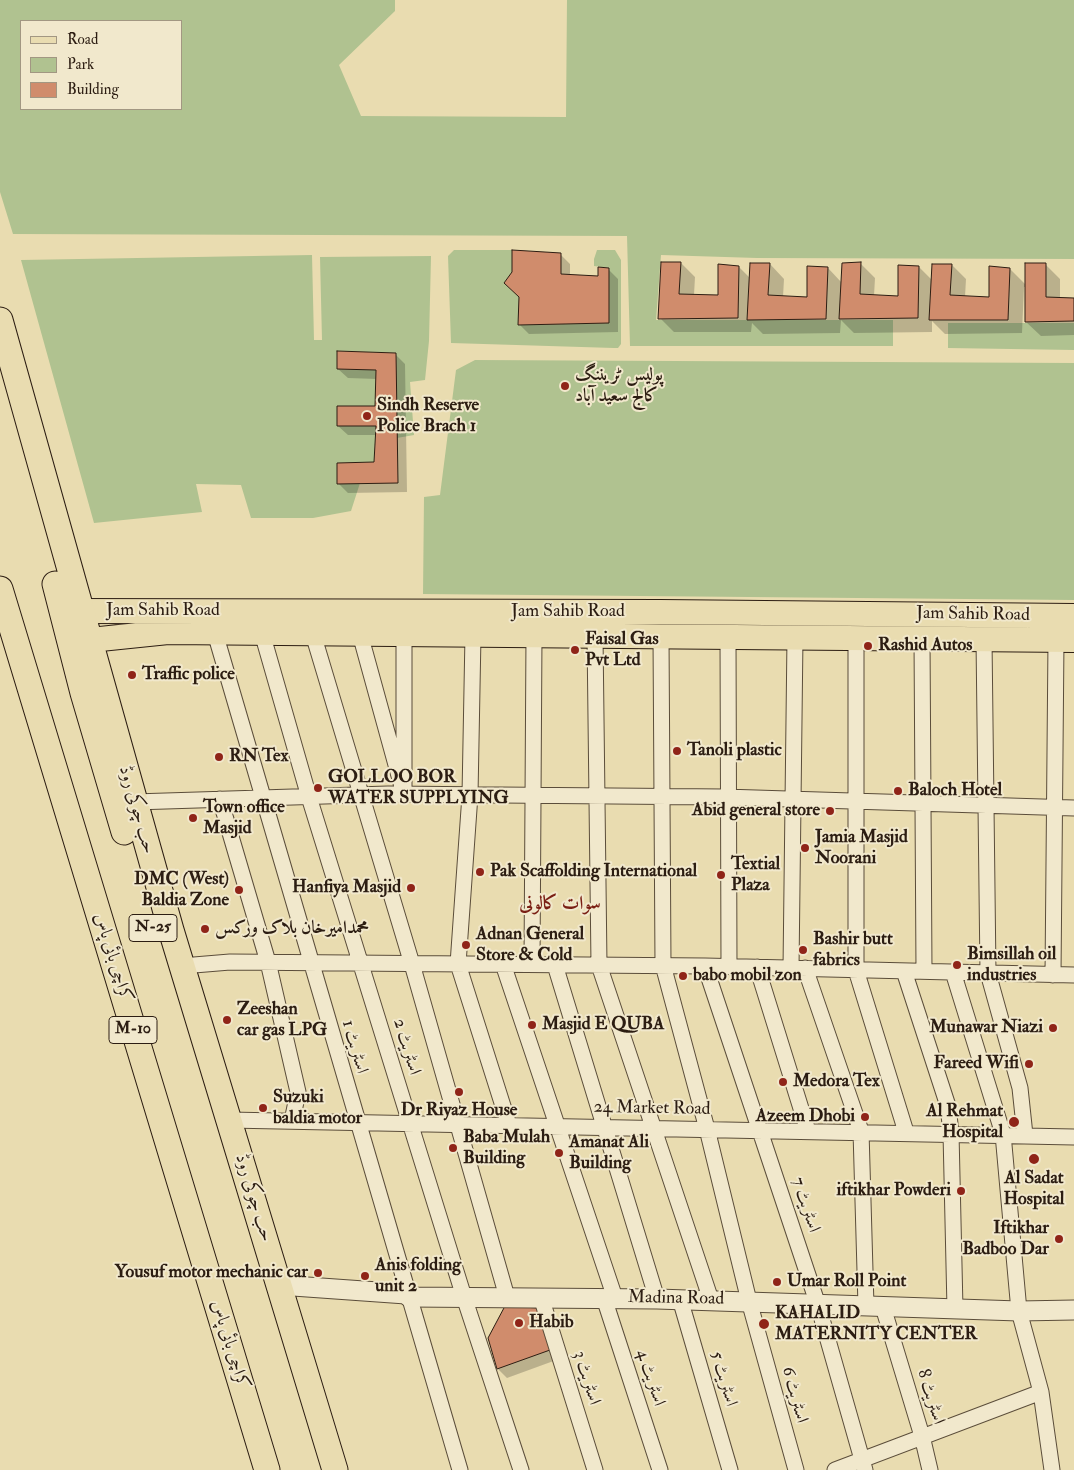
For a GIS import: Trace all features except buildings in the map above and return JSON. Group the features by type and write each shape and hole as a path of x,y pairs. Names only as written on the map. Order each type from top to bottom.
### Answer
{"highway":[{"name":"حب چوکی روڈ","path":"0,320 71,610 158,945 319,1470"},
{"name":"حب چوکی روڈ","path":"0,382 71,610"},
{"name":"کراچی بائی پاس","path":"0,589 267,1470"},
{"name":"حب چوکی روڈ","path":"79,641 134,802 182,966 336,1470"}],"main road":[{"name":"Jam Sahib Road","path":"71,610 661,612 1074,616"},
{"name":"Jam Sahib Road","path":"79,641 168,632 1065,640"}],"street":[{"name":"اسٹریٹ 1","path":"215,633 310,963 460,1470"},
{"name":"اسٹریٹ 2","path":"262,634 309,797 464,1297 521,1470"},
{"path":"313,634 412,964 506,1297"},
{"path":"360,634 404,794"},
{"path":"404,634 404,794"},
{"path":"473,635 470,795 458,964 509,1125"},
{"path":"532,964 534,635"},
{"path":"595,636 599,965 711,1300"},
{"name":"اسٹریٹ 6","path":"661,636 663,965 708,1129 749,1301 796,1470"},
{"path":"728,636 729,966"},
{"name":"اسٹریٹ 8","path":"794,637 793,799 798,968 861,1131 874,1307 922,1436 930,1470"},
{"path":"856,637 856,970 906,1132"},
{"path":"922,638 924,972"},
{"path":"984,639 988,973 1020,1088 1025,1135"},
{"path":"1053,975 1055,808 1065,640"},
{"path":"134,802 404,794 728,797 1074,808"},
{"path":"220,799 268,962 298,1092 292,1121"},
{"path":"182,966 268,962 663,965 1074,975"},
{"name":"اسٹریٹ 4","path":"503,964 557,1126 660,1470"},
{"path":"555,965 657,1299"},
{"name":"اسٹریٹ 7","path":"705,966 818,1305 864,1464"},
{"path":"757,967 808,1130"},
{"path":"904,971 948,1106 951,1133 955,1309"},
{"path":"953,972 1003,1134 1019,1311 1041,1392 1052,1470"},
{"name":"24 Market Road","path":"229,1120 861,1131 1074,1137"},
{"name":"Madina Road","path":"279,1285 406,1294 409,1297 680,1299 874,1307 1019,1311 1074,1310"},
{"name":"اسٹریٹ 3","path":"541,1297 595,1470"},
{"name":"اسٹریٹ 5","path":"680,1299 730,1470"},
{"path":"835,1470 864,1464 922,1436 1041,1392"}],"green space":[{"path":"0,0 395,0 395,11 339,65 361,116 566,117 567,0 1074,0 1074,259 757,258 661,255 656,320 893,320 893,346 630,346 627,236 13,234 0,192"},
{"path":"454,250 512,250 512,273 504,283 519,297 519,325 608,323 609,268 594,266 594,259 597,250 615,250 621,260 621,344 618,348 614,348 451,343 448,256"},
{"path":"312,255 314,340 322,340 320,257 431,256 429,341 425,380 410,382 414,435 397,438 396,353 337,351 337,369 376,370 375,406 337,406 337,426 376,426 374,462 337,463 337,483 360,483 351,511 313,518 251,518 241,485 196,484 202,512 94,523 21,260"},
{"path":"948,323 1074,323 1074,350 948,348"},
{"path":"475,360 1074,363 1074,600 423,594 424,497 440,495 456,370"}],"place":[{"name":"پولیس ٹریننگ کالج سعید آباد","path":"565,386"},
{"name":"Sindh Reserve Police Brach 1","path":"367,416"},
{"name":"Rashid Autos","path":"868,646"},
{"name":"Faisal Gas Pvt Ltd","path":"575,650"},
{"name":"Traffic police","path":"132,675"},
{"name":"Tanoli plastic","path":"677,751"},
{"name":"RN Tex","path":"219,757"},
{"name":"GOLLOO BOR WATER SUPPLYING","path":"318,788"},
{"name":"Baloch Hotel","path":"898,791"},
{"name":"Abid general store","path":"830,811"},
{"name":"Town office Masjid","path":"193,818"},
{"name":"Jamia Masjid Noorani","path":"805,848"},
{"name":"Pak Scaffolding International","path":"480,872"},
{"name":"Textial Plaza","path":"721,875"},
{"name":"Hanfiya Masjid","path":"411,888"},
{"name":"DMC (West) Baldia Zone","path":"239,890"},
{"name":"محمداميرخان بلاک ورکس","path":"205,929"},
{"name":"Adnan General Store & Cold","path":"466,945"},
{"name":"Bashir butt fabrics","path":"803,950"},
{"name":"Bimsillah oil industries","path":"957,965"},
{"name":"babo mobil zon","path":"683,976"},
{"name":"Zeeshan car gas LPG","path":"227,1020"},
{"name":"Masjid E QUBA","path":"532,1025"},
{"name":"Munawar Niazi","path":"1053,1028"},
{"name":"Fareed Wifi","path":"1029,1064"},
{"name":"Medora Tex","path":"783,1082"},
{"name":"Dr Riyaz House","path":"459,1092"},
{"name":"Suzuki baldia motor","path":"263,1108"},
{"name":"Azeem Dhobi","path":"865,1117"},
{"name":"Al Rehmat Hospital","path":"1014,1122"},
{"name":"Baba Mulah Building","path":"453,1148"},
{"name":"Amanat Ali Building","path":"559,1153"},
{"name":"Al Sadat Hospital","path":"1034,1159"},
{"name":"iftikhar Powderi","path":"961,1191"},
{"name":"Iftikhar Badboo Dar","path":"1059,1239"},
{"name":"Yousuf motor mechanic car","path":"318,1273"},
{"name":"Anis folding unit 2","path":"365,1276"},
{"name":"Umar Roll Point","path":"777,1282"},
{"name":"Habib","path":"519,1323"},
{"name":"KAHALID MATERNITY CENTER","path":"764,1324"}],"district":[{"name":"سوات کالونی","path":"560,905"}]}
